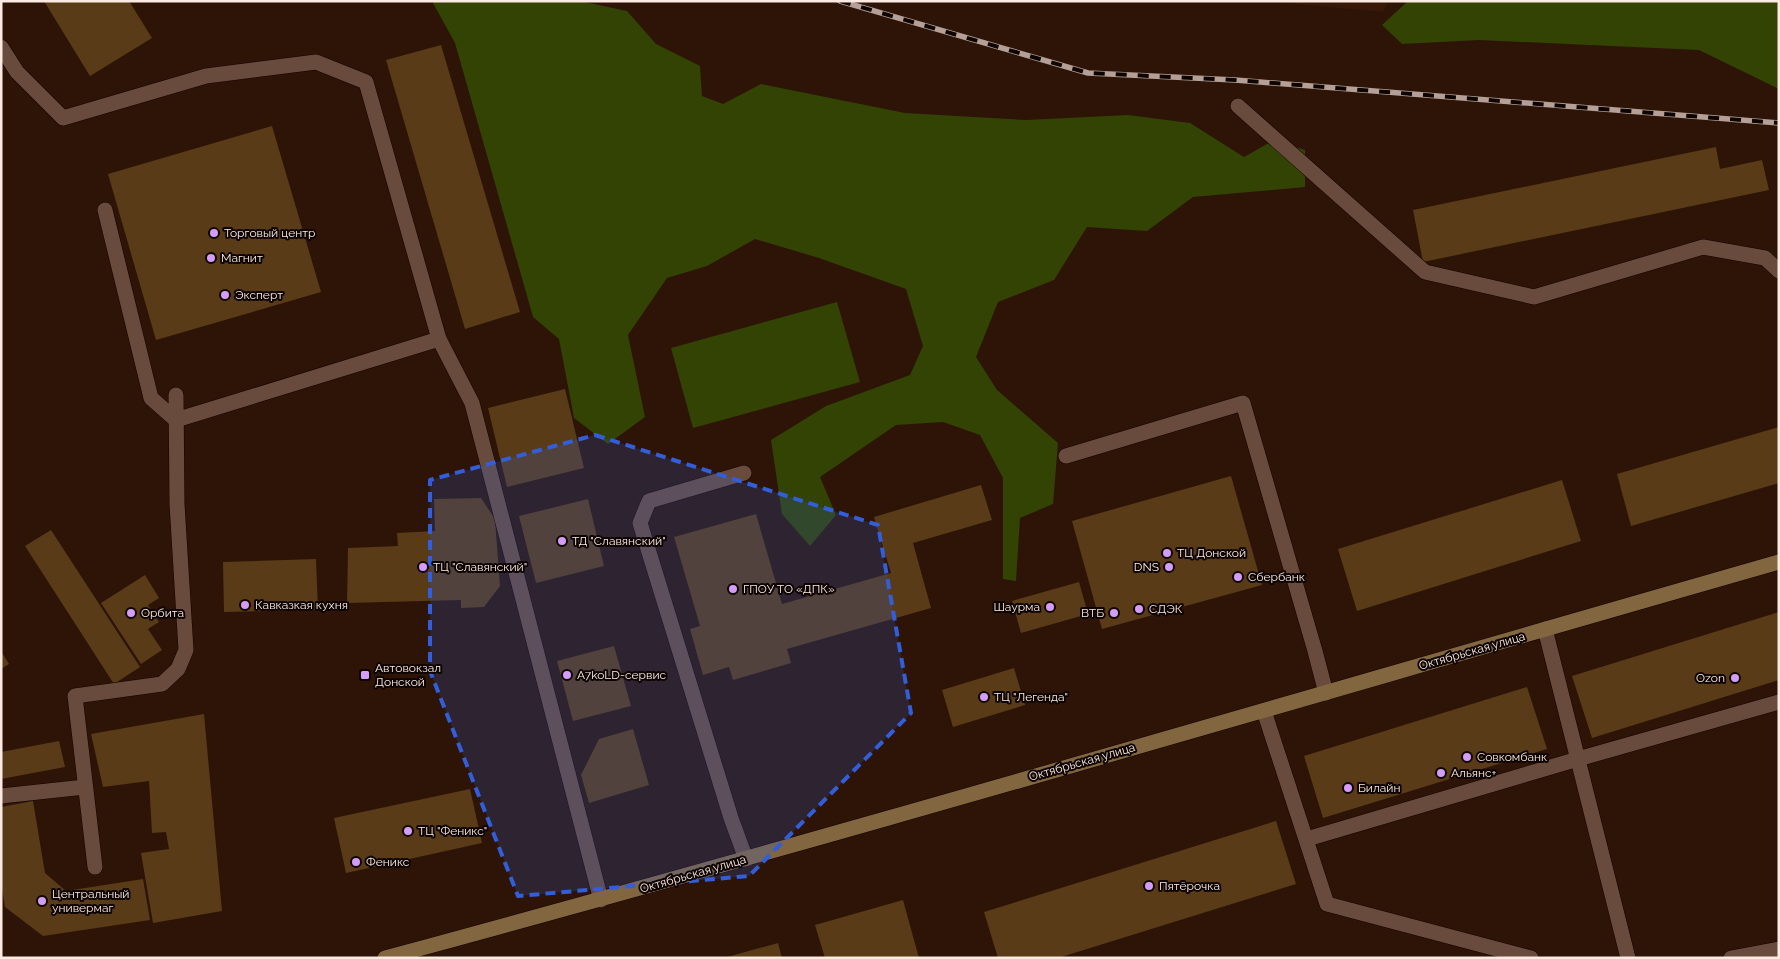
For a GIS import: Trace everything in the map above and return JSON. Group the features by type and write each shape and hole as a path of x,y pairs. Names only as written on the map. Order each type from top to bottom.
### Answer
{"main road":[{"name":"Октябрьская улица","path":"384,958 601,900 1779,562"}],"lane":[{"path":"1,47 17,72 63,118 206,76 316,62 366,82 439,339 472,403 601,900"},
{"path":"1238,106 1426,272 1534,297 1703,247 1765,258 1779,272"},
{"path":"105,210 151,398 176,420"},
{"path":"176,420 439,339"},
{"path":"95,867 74,696 162,684 178,669 186,650 177,504 176,395"},
{"path":"1066,456 1243,403 1326,693"},
{"path":"744,472 649,501 640,523 731,818 746,858"},
{"path":"1545,629 1628,958"},
{"path":"1307,840 1578,759 1779,702"},
{"path":"1264,711 1327,904 1531,958"},
{"path":"1,796 85,786"},
{"path":"1731,958 1779,948"}],"highlighted area":[{"path":"595,435 878,525 911,713 749,876 518,896 430,671 430,480"}],"shaded area":[{"path":"1266,1 1388,1 1383,12"}],"green space":[{"path":"434,1 580,1 627,11 656,44 700,66 702,96 723,104 761,84 905,113 1026,120 1128,115 1190,123 1244,157 1274,140 1305,150 1305,187 1193,197 1147,231 1087,227 1054,280 998,302 976,357 997,390 1058,443 1053,504 1020,518 1016,581 1003,579 1003,478 980,435 943,422 896,425 820,477 836,515 810,546 782,514 771,440 826,406 910,375 923,346 906,289 819,258 755,239 707,266 667,278 628,335 645,417 608,444 574,418 559,339 533,317 455,43 433,3"},
{"path":"1408,1 1779,1 1779,89 1699,50 1479,40 1402,44 1382,25"},
{"path":"837,302 860,382 693,428 671,348"}],"building":[{"path":"44,1 129,1 152,38 90,76"},
{"path":"441,45 520,312 465,329 386,60"},
{"name":"Торговый центр","path":"272,126 321,292 156,340 108,174"},
{"path":"1716,147 1720,169 1762,160 1769,190 1423,262 1413,210"},
{"path":"565,389 584,468 507,487 488,408"},
{"path":"1779,427 1779,483 1631,526 1617,474"},
{"name":"ТЦ Донской","path":"1231,476 1262,585 1102,629 1072,521"},
{"path":"1562,480 1581,541 1357,611 1338,549"},
{"name":"ГПОУ ТО «ДПК»","path":"981,485 992,520 913,543 931,608 787,649 791,663 733,680 729,667 703,675 690,629 700,626 674,537 756,514 782,604 891,573 874,517"},
{"name":"ТЦ \"Славянский\"","path":"481,498 495,519 500,586 484,607 461,608 461,600 347,603 348,548 398,546 397,533 435,531 434,499"},
{"name":"ТД \"Славянский\"","path":"588,499 604,566 536,583 519,516"},
{"path":"51,530 140,667 114,684 25,546"},
{"path":"316,559 318,610 224,612 223,562"},
{"name":"Орбита","path":"145,575 159,598 148,605 159,622 148,629 162,650 141,664 101,603"},
{"name":"Шаурма","path":"1079,582 1088,614 1021,633 1012,601"},
{"path":"1779,612 1779,680 1592,738 1572,676"},
{"path":"614,646 631,706 573,721 557,661"},
{"path":"1,651 9,664 1,669"},
{"name":"ТЦ \"Легенда\"","path":"1014,668 1025,705 953,727 942,690"},
{"path":"1527,687 1547,749 1323,818 1304,756"},
{"path":"204,714 222,911 153,923 141,853 169,849 166,832 152,833 149,781 103,787 91,734"},
{"path":"633,729 649,785 589,803 581,775 599,739"},
{"path":"59,741 65,767 1,779 1,752"},
{"name":"ТЦ \"Феникс\"","path":"470,789 482,843 346,873 334,818"},
{"path":"33,801 45,873 66,891 143,879 150,920 43,936 5,907 1,882 1,807"},
{"path":"1276,821 1296,884 1058,958 998,958 984,912"},
{"path":"903,900 919,958 825,958 815,925"},
{"path":"778,943 782,958 727,958 727,957"}],"railway":[{"path":"840,1 1088,73 1235,80 1779,123"}],"place":[{"name":"Торговый центр","path":"214,233"},
{"name":"Магнит","path":"211,258"},
{"name":"Эксперт","path":"225,295"},
{"name":"ТД \"Славянский\"","path":"562,541"},
{"name":"ТЦ Донской","path":"1167,553"},
{"name":"ТЦ \"Славянский\"","path":"423,567"},
{"name":"DNS","path":"1169,567"},
{"name":"Сбербанк","path":"1238,577"},
{"name":"ГПОУ ТО «ДПК»","path":"733,589"},
{"name":"Кавказкая кухня","path":"245,605"},
{"name":"Шаурма","path":"1050,607"},
{"name":"СДЭК","path":"1139,609"},
{"name":"Орбита","path":"131,613"},
{"name":"ВТБ","path":"1114,613"},
{"name":"Автовокзал Донской","path":"365,675"},
{"name":"A7koLD-сервис","path":"567,675"},
{"name":"Ozon","path":"1735,678"},
{"name":"ТЦ \"Легенда\"","path":"984,697"},
{"name":"Совкомбанк","path":"1467,757"},
{"name":"Альянс+","path":"1441,773"},
{"name":"Билайн","path":"1348,788"},
{"name":"ТЦ \"Феникс\"","path":"408,831"},
{"name":"Феникс","path":"356,862"},
{"name":"Пятёрочка","path":"1149,886"},
{"name":"Центральный универмаг","path":"42,901"}]}
